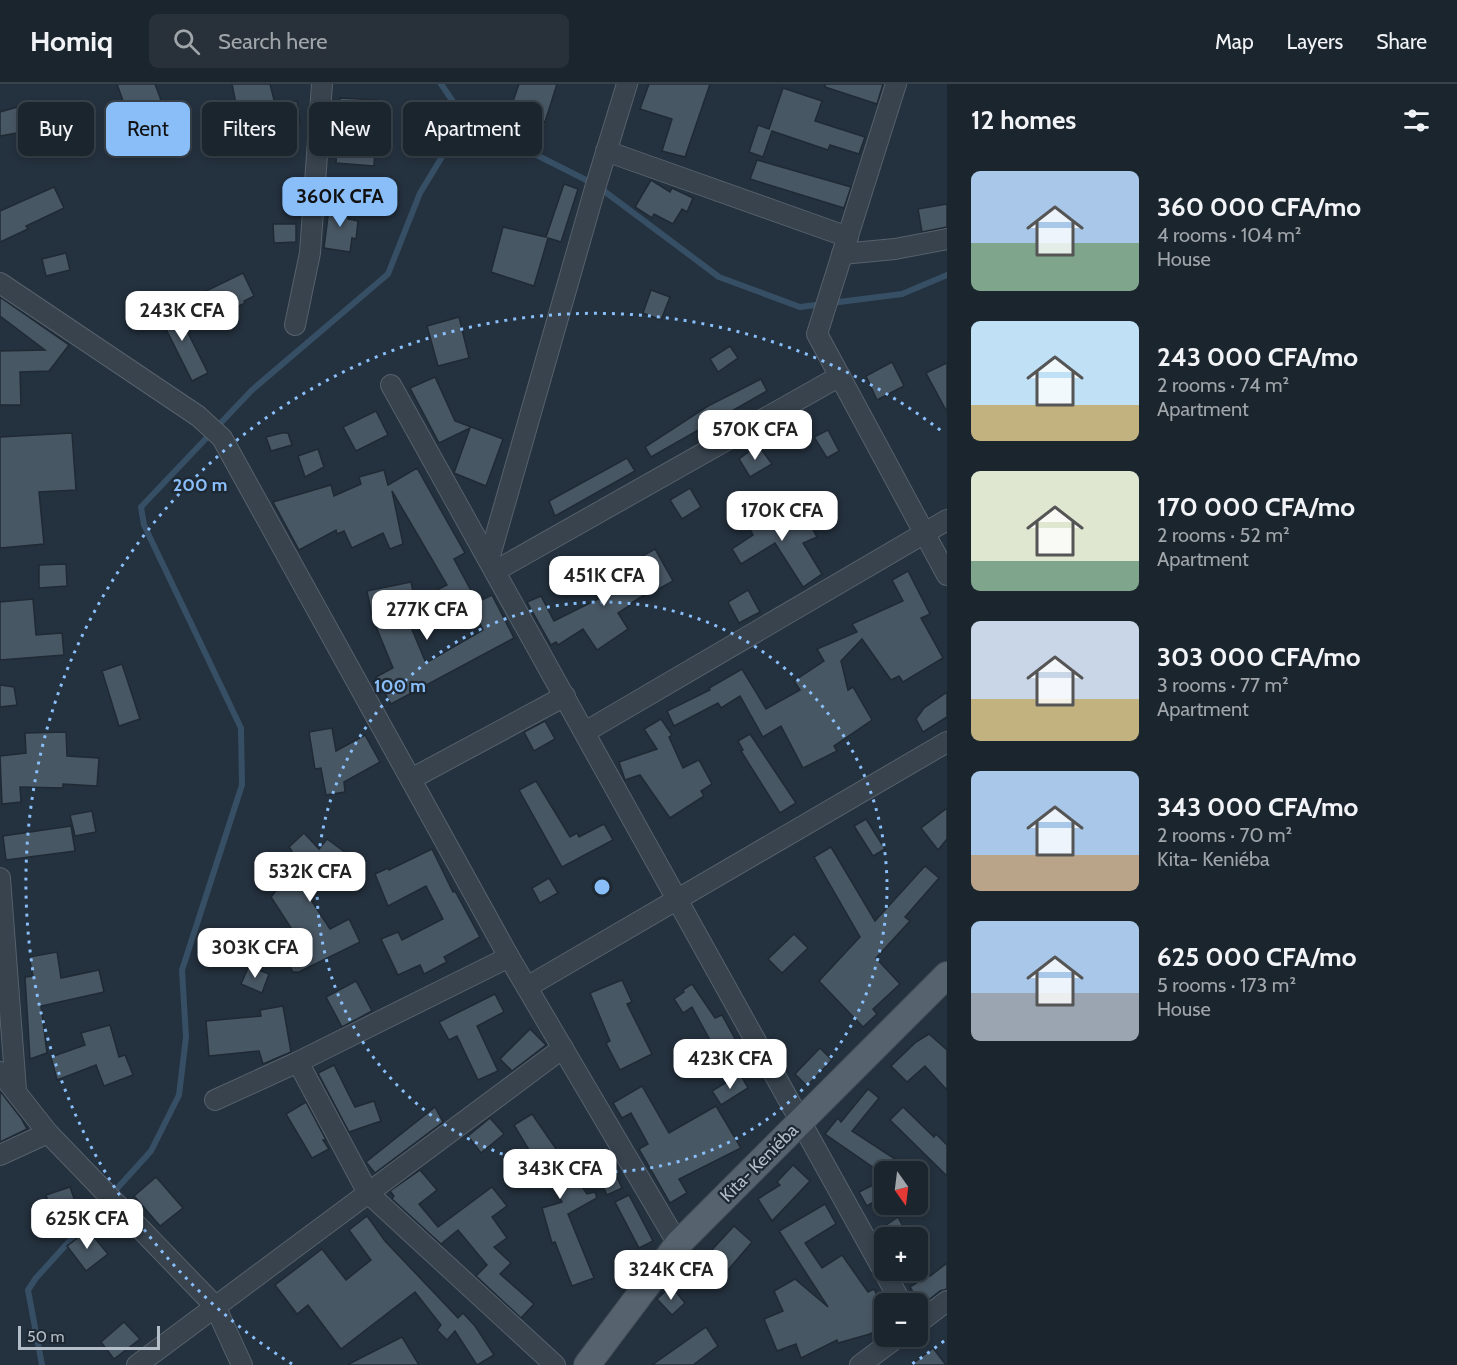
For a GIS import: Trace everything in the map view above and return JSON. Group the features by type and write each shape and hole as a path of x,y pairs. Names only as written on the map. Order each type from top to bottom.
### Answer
{"main road":[{"name":"Kita- Keniéba","path":"587,1365 678,1244 947,975"}],"street":[{"path":"295,325 310,253 322,84"},
{"path":"492,565 606,151 627,84"},
{"path":"896,84 817,334 947,575"},
{"path":"606,151 845,245 895,249 947,239"},
{"path":"0,283 198,416 222,438 509,957 678,1244"},
{"path":"492,565 840,376"},
{"path":"392,385 897,1293"},
{"path":"585,732 947,520"},
{"path":"411,779 565,696"},
{"path":"526,987 947,742"},
{"path":"0,878 15,1090"},
{"path":"215,1100 298,1062 509,957"},
{"path":"137,1365 563,1048"},
{"path":"298,1062 368,1193 555,1365"},
{"path":"0,1072 48,1132 215,1306 242,1365"},
{"path":"0,1155 48,1132"},
{"path":"928,1315 947,1301"},
{"path":"860,1365 884,1347"}],"building":[{"path":"117,84 155,84 161,100 155,102 123,102"},
{"path":"232,84 270,84 274,102 236,102"},
{"path":"519,84 557,84 545,122 542,121 542,102 513,102"},
{"path":"649,84 710,84 685,157 662,151 672,119 640,109"},
{"path":"825,84 883,84 877,104 825,87"},
{"path":"783,88 822,101 815,121 865,137 859,154 830,145 828,150 772,131 763,157 749,152 758,125 769,129"},
{"path":"340,98 378,100 378,102 340,102"},
{"path":"297,101 300,123 297,123 297,102 290,102"},
{"path":"18,107 18,133 0,136 0,112"},
{"path":"336,156 375,156 374,166 336,163"},
{"path":"757,160 851,187 844,208 750,179"},
{"path":"651,180 670,192 672,188 693,198 687,212 682,209 673,224 654,214 652,218 635,207"},
{"path":"564,184 578,189 561,242 548,238 534,286 491,272 503,227 546,237"},
{"path":"54,187 64,208 26,226 28,229 0,242 0,211"},
{"path":"330,201 348,204 348,219 358,221 356,239 352,238 350,252 324,248"},
{"path":"947,204 947,227 922,232 918,209"},
{"path":"273,224 296,224 296,242 274,243"},
{"path":"66,253 70,270 46,276 42,259"},
{"path":"243,273 254,296 227,312 224,306 215,309 206,291"},
{"path":"651,290 670,297 661,320 643,313"},
{"path":"0,297 69,345 49,371 20,372 21,405 0,405 0,351 45,350 0,316"},
{"path":"173,303 208,373 192,381 157,311"},
{"path":"459,317 469,358 438,366 427,326"},
{"path":"730,346 738,358 718,372 710,359"},
{"path":"892,362 904,386 877,400 866,376"},
{"path":"947,363 947,412 926,373"},
{"path":"435,377 455,421 503,439 486,486 454,473 470,428 439,443 410,388"},
{"path":"761,379 767,391 651,457 645,447 708,406"},
{"path":"376,411 388,435 356,451 343,427"},
{"path":"828,430 839,451 827,458 814,437"},
{"path":"72,433 76,490 39,492 44,544 0,548 0,437"},
{"path":"288,433 292,445 271,451 266,437"},
{"path":"758,445 772,464 750,477 739,459"},
{"path":"318,449 324,467 305,477 298,456"},
{"path":"627,458 635,471 555,516 549,501"},
{"path":"417,468 465,553 454,559 475,598 445,614 433,592 447,585 392,491 403,544 390,549 383,533 352,548 344,531 337,534 336,530 299,550 273,502 331,485 334,496 361,484 359,477 384,470 388,485"},
{"path":"690,488 701,507 682,519 670,500"},
{"path":"774,506 781,519 801,508 817,537 803,543 822,574 803,587 775,543 741,564 732,549 753,535 747,524"},
{"path":"655,549 673,581 655,591 654,589 618,613 628,629 597,650 583,629 558,645 556,642 551,645 527,602 541,596 554,621 618,589 643,570 637,559"},
{"path":"66,564 67,586 39,588 39,565"},
{"path":"908,571 930,614 921,618 943,658 903,682 899,676 891,680 862,639 841,661 848,690 853,687 872,720 834,746 837,751 803,768 781,726 763,737 740,696 721,708 718,703 674,726 667,711 710,690 709,688 742,669 766,709 800,690 794,681 824,661 817,649 857,632 852,624 903,601 892,580"},
{"path":"411,582 416,606 403,608 426,663 483,630 471,605 492,595 514,638 391,704 376,677 393,668 372,617 367,591"},
{"path":"748,590 760,612 739,623 728,602"},
{"path":"33,599 36,635 62,633 64,655 0,660 0,602"},
{"path":"122,664 140,719 119,726 102,671"},
{"path":"0,685 14,687 17,705 0,707"},
{"path":"947,692 947,717 923,732 916,719 924,708"},
{"path":"661,719 672,735 669,737 683,768 699,760 712,784 701,791 704,796 670,818 640,775 625,780 619,762 657,749 644,729"},
{"path":"545,721 555,739 534,751 524,732"},
{"path":"332,728 336,751 365,735 380,762 344,782 345,792 326,795 321,768 315,769 309,732"},
{"path":"66,732 67,756 99,758 97,786 63,784 63,788 20,787 21,802 2,804 0,756 26,753 25,733"},
{"path":"750,734 796,803 780,813 741,751 743,750 738,741"},
{"path":"536,781 570,837 577,833 579,837 604,824 613,840 562,867 519,790"},
{"path":"947,808 947,839 938,850 921,828"},
{"path":"92,811 96,832 75,836 70,815"},
{"path":"866,819 885,849 873,856 854,826"},
{"path":"71,826 75,851 6,860 3,836"},
{"path":"304,833 319,849 327,839 346,853 309,897 330,929 349,919 360,942 299,972 293,972 288,963 288,957 304,948 271,897 278,888 275,885 282,878 275,872 292,851 289,847"},
{"path":"831,847 875,921 925,866 939,878 905,917 910,921 876,958 900,984 873,1009 877,1014 863,1027 819,981 860,937 814,857"},
{"path":"432,849 453,892 455,891 480,937 444,957 447,962 424,974 420,965 398,975 381,939 398,932 402,940 443,919 426,886 388,906 375,874 388,868 389,870"},
{"path":"549,878 558,893 540,903 532,888"},
{"path":"794,934 808,948 782,973 768,959"},
{"path":"57,952 61,978 99,970 104,992 41,1006 47,1053 30,1059 25,977 33,976 29,957"},
{"path":"249,966 269,974 262,993 241,984"},
{"path":"622,980 632,1002 627,1004 652,1054 620,1070 606,1043 610,1041 590,993"},
{"path":"356,981 372,1011 342,1027 326,997"},
{"path":"692,984 715,1018 722,1015 750,1066 730,1077 692,1007 683,1013 674,999"},
{"path":"495,994 504,1012 477,1026 498,1071 478,1080 457,1036 449,1040 439,1022"},
{"path":"283,1006 291,1052 263,1064 259,1051 209,1056 206,1021 261,1016 260,1010"},
{"path":"110,1025 119,1057 125,1055 133,1075 104,1086 96,1065 57,1080 51,1057 85,1045 81,1033"},
{"path":"530,1029 546,1045 512,1071 500,1059"},
{"path":"929,1034 947,1050 947,1090 925,1066 907,1082 891,1066 916,1042"},
{"path":"820,1048 832,1060 807,1086 795,1074"},
{"path":"334,1065 355,1107 374,1101 381,1121 349,1132 318,1073"},
{"path":"740,1074 748,1088 721,1105 712,1091"},
{"path":"642,1086 669,1133 716,1106 741,1148 679,1179 687,1193 670,1203 639,1149 648,1144 631,1113 622,1118 613,1103"},
{"path":"868,1089 879,1098 852,1131 898,1161 874,1161 874,1168 825,1134 838,1118 841,1122"},
{"path":"0,1091 27,1129 0,1142"},
{"path":"306,1102 329,1149 312,1158 286,1114"},
{"path":"435,1107 443,1122 375,1173 366,1162"},
{"path":"903,1107 934,1137 936,1134 947,1145 947,1176 890,1120"},
{"path":"532,1114 587,1194 595,1192 597,1198 568,1214 594,1278 572,1286 555,1242 552,1243 542,1208 562,1202 538,1158 535,1160 514,1125"},
{"path":"490,1118 504,1134 481,1153 468,1136"},
{"path":"607,1157 622,1188 607,1195 592,1164"},
{"path":"793,1165 810,1181 772,1221 758,1199 780,1185 777,1182"},
{"path":"420,1170 437,1190 419,1204 438,1227 492,1187 507,1206 492,1217 507,1238 494,1247 511,1263 500,1274 534,1304 521,1318 476,1276 487,1265 458,1230 441,1244 392,1199 394,1196 390,1191"},
{"path":"156,1177 183,1208 160,1226 134,1196"},
{"path":"874,1184 874,1202 867,1206 859,1192"},
{"path":"70,1187 76,1204 51,1212 46,1195"},
{"path":"629,1195 653,1241 639,1248 615,1202"},
{"path":"825,1204 836,1224 805,1243 822,1268 842,1255 868,1292 874,1289 876,1293 874,1293 874,1332 838,1343 837,1340 801,1358 796,1344 777,1351 764,1319 783,1311 774,1291 795,1279 828,1307 779,1231"},
{"path":"367,1216 385,1241 458,1318 463,1313 475,1326 494,1355 477,1365 455,1331 447,1340 437,1330 441,1325 415,1292 341,1349 308,1305 297,1314 275,1285 322,1249 346,1280 371,1260 349,1230"},
{"path":"898,1217 903,1227 883,1227"},
{"path":"734,1226 752,1242 728,1270 709,1253"},
{"path":"88,1230 108,1254 86,1271 67,1246"},
{"path":"947,1263 947,1289 940,1291 928,1300 928,1293 913,1293 910,1287 918,1282 928,1281 928,1272 930,1276"},
{"path":"671,1286 685,1303 672,1315 657,1299"},
{"path":"124,1322 140,1339 114,1359 101,1342"},
{"path":"706,1327 718,1346 693,1365 652,1365"},
{"path":"402,1337 419,1365 347,1365"},
{"path":"933,1348 946,1365 911,1365"}],"waterway":[{"path":"441,84 465,119 596,185 719,277 800,307 902,294 947,275"},
{"path":"42,1365 28,1290 36,1278 151,1151 179,1095 186,1037 182,970 242,785 241,728 144,525 141,507 252,390 388,274 420,193 442,156"}]}
